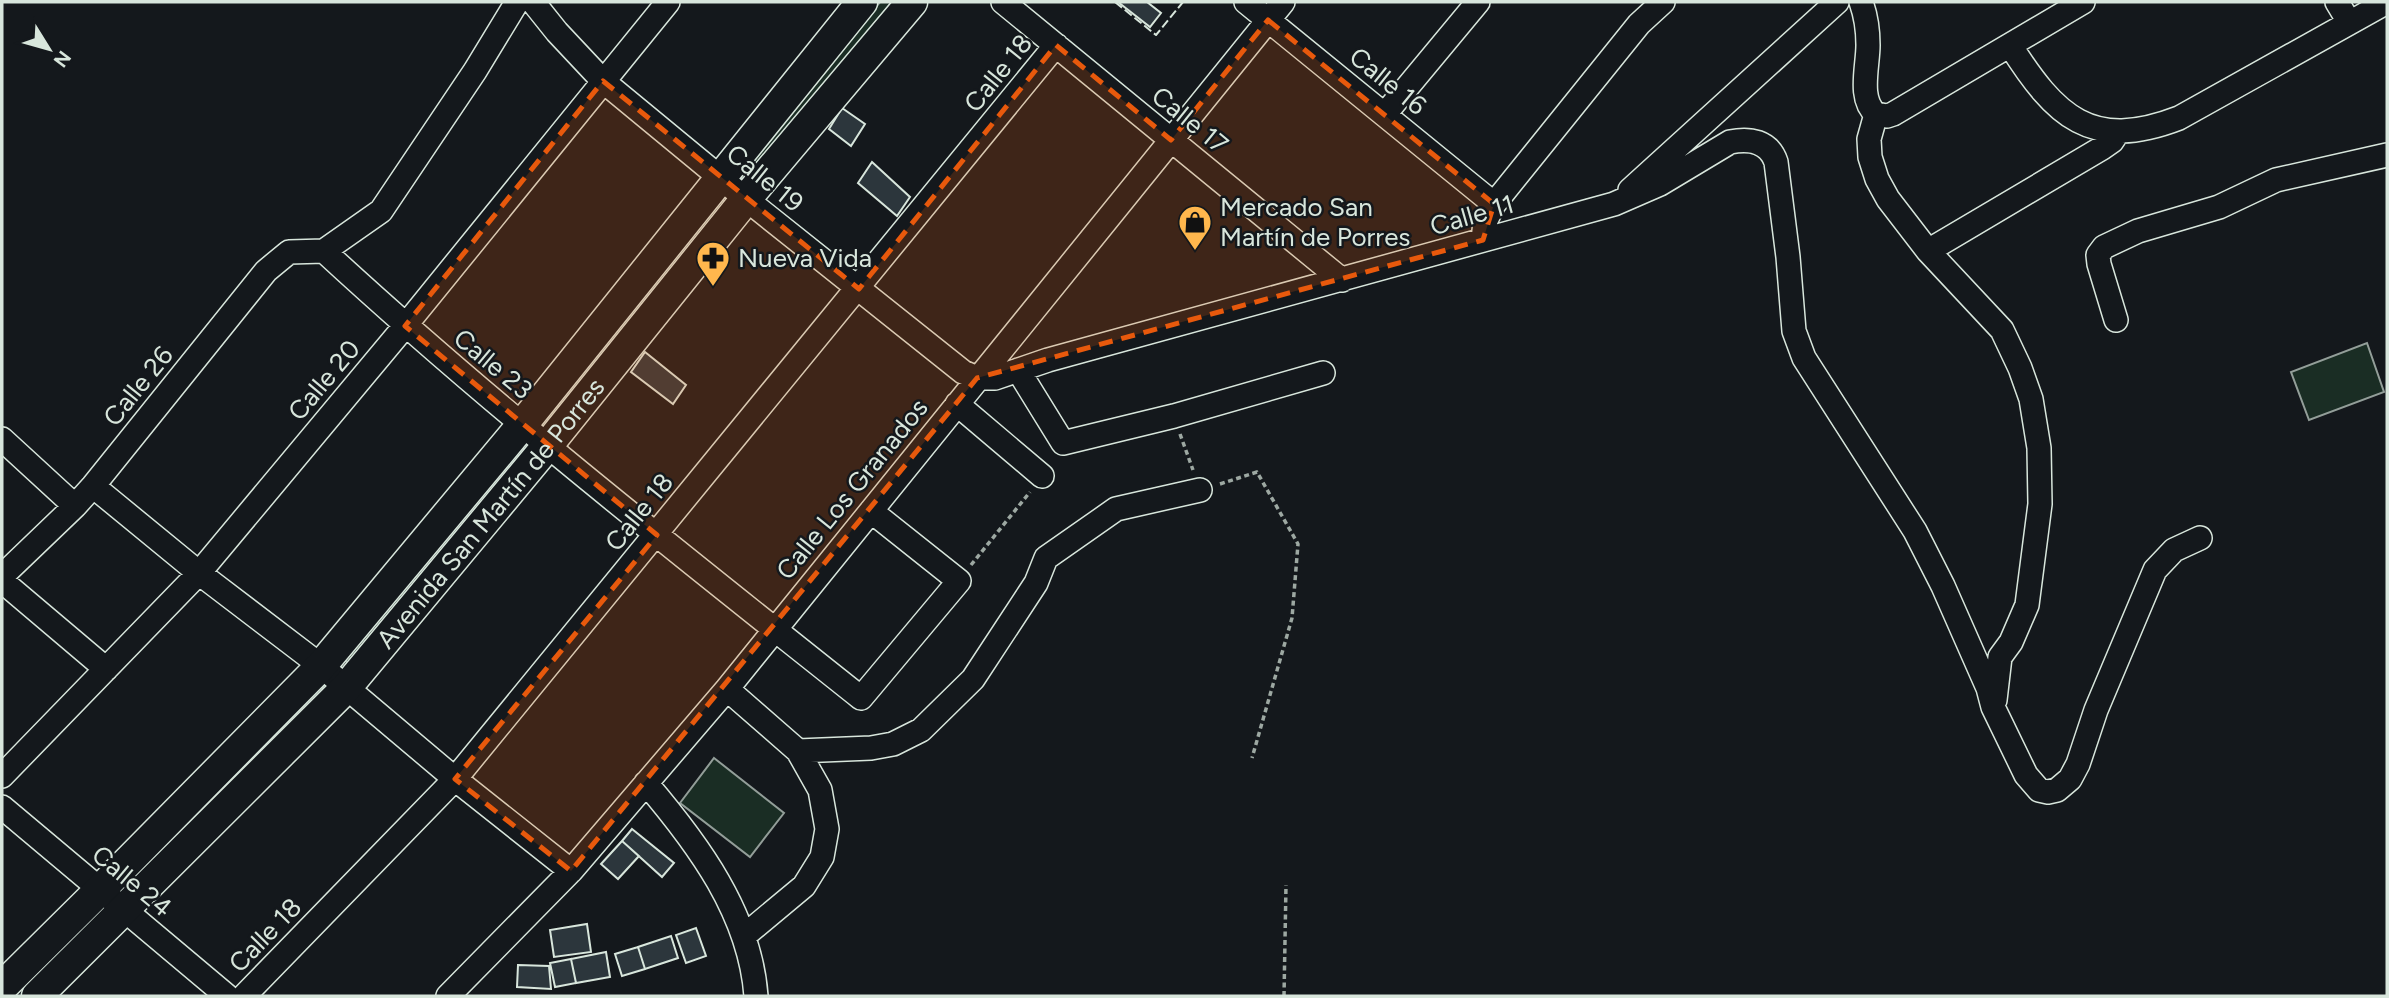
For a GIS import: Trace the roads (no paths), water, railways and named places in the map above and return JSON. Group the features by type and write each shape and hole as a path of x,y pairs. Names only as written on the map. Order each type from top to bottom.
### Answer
{"main road":[{"name":"Avenida San Martín de Porres","path":"2,987 321,666 522,425 862,2"},
{"name":"Avenida San Martín de Porres","path":"37,996 346,688 912,2"}],"street":[{"path":"324,251 381,211 475,71 517,2"},
{"name":"Calle 19","path":"533,2 557,32 603,80 719,177 963,372 978,379"},
{"name":"Calle 20","path":"2,776 200,573 668,2"},
{"name":"Calle 17","path":"1003,2 1342,280"},
{"name":"Calle 16","path":"1246,2 1275,11 1385,114 1494,204"},
{"path":"1385,114 1478,2"},
{"path":"1483,240 1485,222 1494,204 1639,24 1664,2"},
{"path":"1614,204 1837,2"},
{"path":"1861,2 1868,46 1866,96 1869,108 1875,114 1887,116 2083,2"},
{"path":"2337,2 2349,23"},
{"path":"2010,45 2041,90 2065,112 2089,128 2118,132 2150,130 2179,118 2387,2"},
{"name":"Calle Los Granados","path":"448,996 571,871 727,690 1275,11"},
{"name":"Calle 18","path":"244,996 455,779 859,289 1056,45"},
{"path":"1875,114 1869,139 1870,157 1877,179 1888,199 1928,251 2001,330 2020,368 2031,399 2039,448 2040,504 2032,579 2021,623 2000,657 1997,694 1993,707 2026,775 2039,790 2048,792 2063,786 2078,764 2096,710 2155,570 2174,551 2200,538"},
{"path":"1928,251 2102,148 2112,141 2118,132"},
{"name":"Calle 11","path":"978,379 995,378 1614,204 1660,184 1730,142 1751,140 1767,147 1776,162 1794,331 1804,358 1915,531 1943,586 1988,688 1993,707"},
{"path":"2116,320 2099,264 2098,255 2105,247 2138,231 2219,207 2276,180 2387,155"},
{"name":"Calle 23","path":"324,251 405,326 522,425 861,698 959,581 871,511"},
{"name":"Calle 26","path":"2,579 93,486 266,271 289,252 324,251"},
{"path":"1018,370 1063,443 1174,416 1323,373"},
{"path":"957,404 1042,476"},
{"path":"2,439 75,506"},
{"path":"93,486 321,666 455,779 571,871"},
{"path":"798,751 871,748 893,744 921,730 973,679 1036,583 1046,558 1116,509 1200,490"},
{"path":"2,579 106,669"},
{"path":"727,690 798,751 820,790 827,829 822,858 804,886 744,936"},
{"path":"646,783 680,822 725,893 744,936 754,968 756,996"},
{"name":"Calle 24","path":"2,807 227,996"}],"place":[{"name":"Mercado San Martín de Porres","path":"1195,252"},
{"name":"Nueva Vida","path":"713,288"}]}
